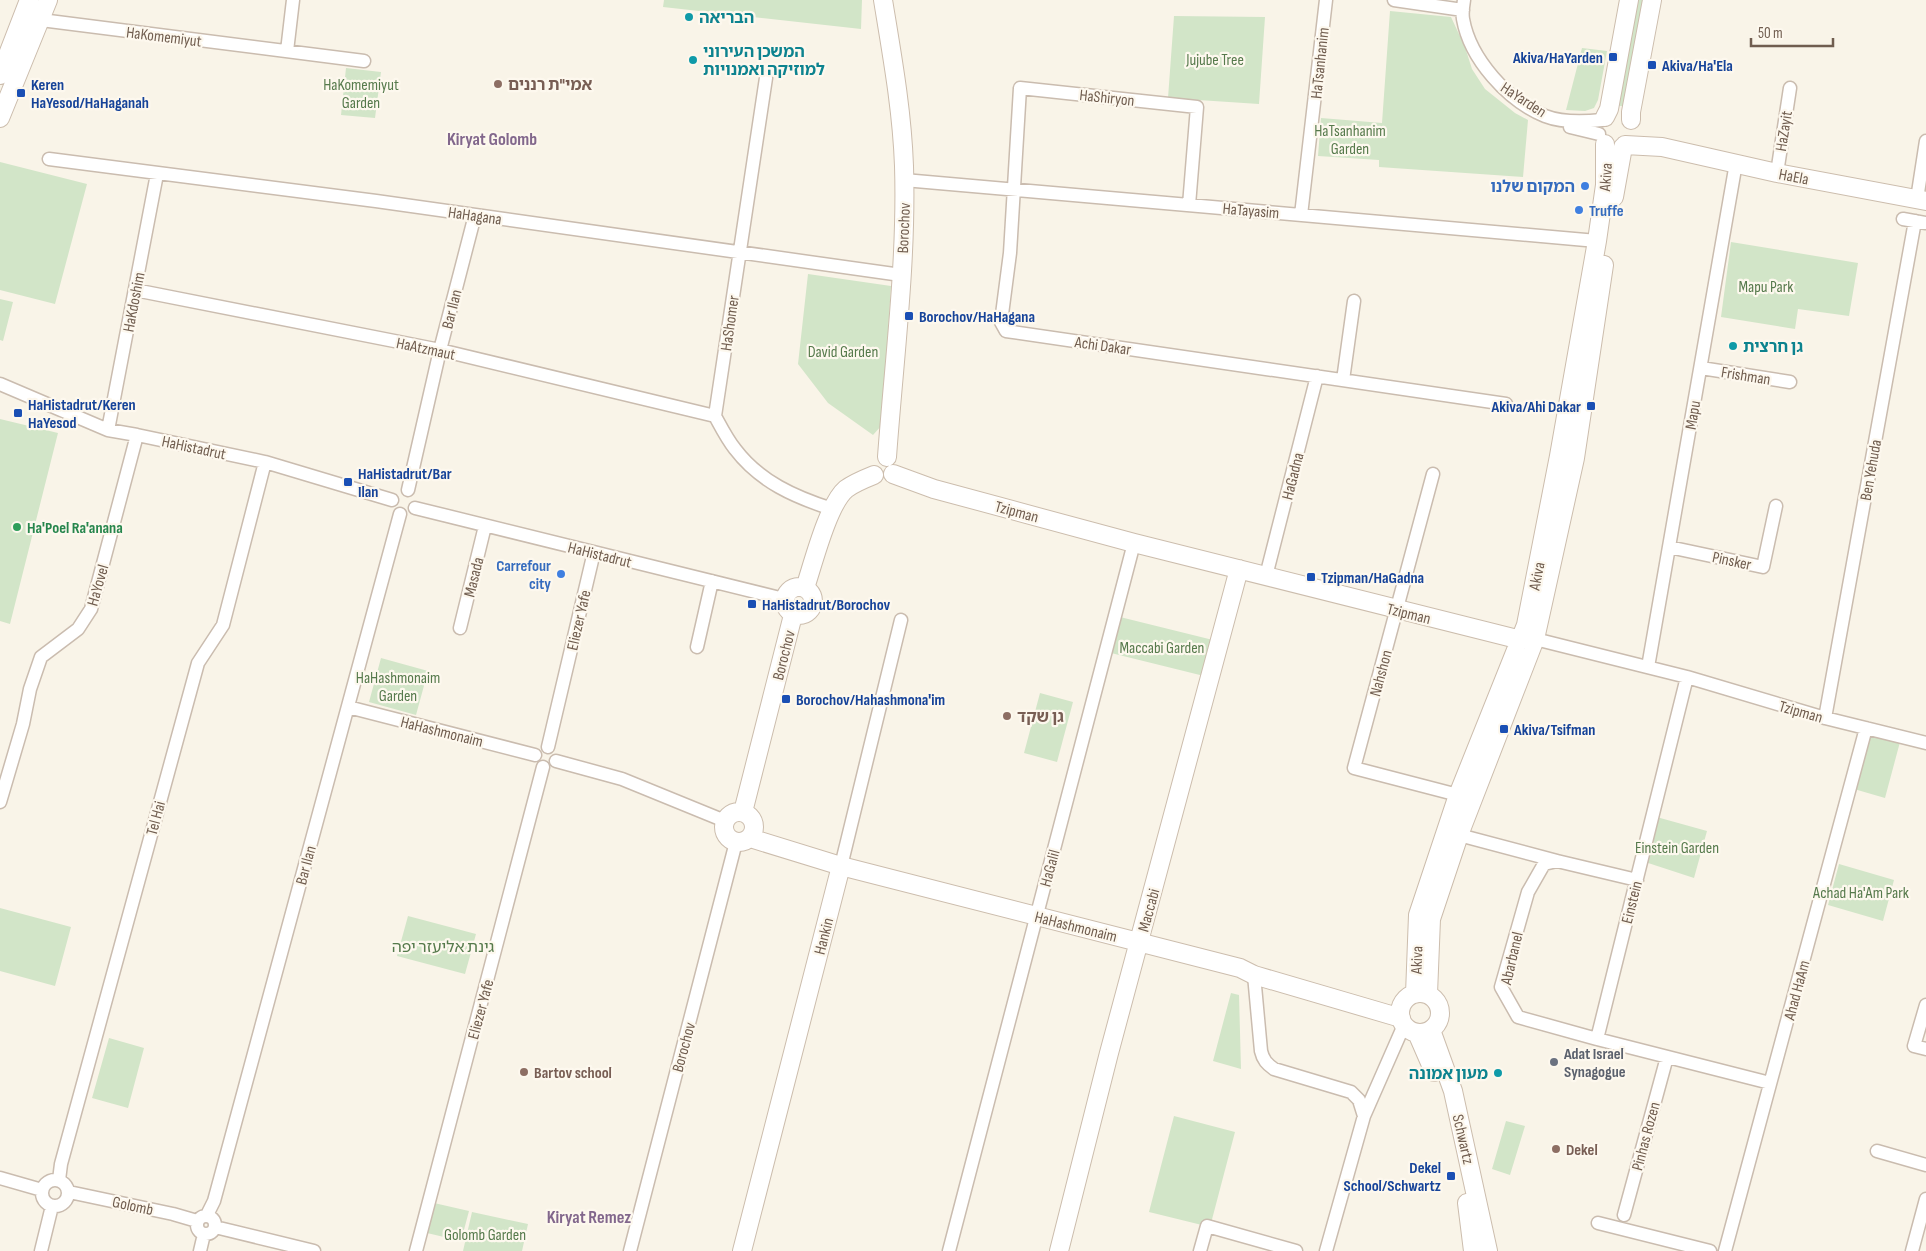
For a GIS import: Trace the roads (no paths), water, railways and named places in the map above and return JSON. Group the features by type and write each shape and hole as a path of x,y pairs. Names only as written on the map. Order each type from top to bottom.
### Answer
{"street":[{"path":"0,75 29,0"},
{"path":"0,118 42,20 48,0"},
{"path":"287,51 293,0"},
{"name":"Borochov","path":"884,0 895,76 904,180 901,275 887,457"},
{"name":"HaTsanhanim","path":"1301,215 1326,0"},
{"path":"1394,0 1464,5"},
{"name":"Akiva","path":"1421,994 1418,915 1458,796 1528,639 1597,241 1605,185 1603,129 1609,109 1629,0"},
{"path":"1632,123 1621,114 1615,113 1603,129 1615,148 1624,146 1632,137 1632,123 1631,112 1652,0"},
{"name":"HaYarden","path":"1464,5 1462,18 1471,43 1481,61 1507,92 1564,125 1603,129"},
{"name":"HaKomemiyut","path":"42,20 364,61"},
{"name":"HaShomer","path":"715,416 766,78"},
{"name":"HaShiryon","path":"1014,189 1020,88 1197,107 1190,205"},
{"name":"HaZayit","path":"1777,173 1790,88"},
{"name":"HaEla","path":"1632,123 1662,147"},
{"path":"1921,200 1926,141"},
{"name":"Akiva","path":"1421,994 1431,919 1528,639 1575,458 1624,146"},
{"name":"HaEla","path":"1624,146 1662,147 1777,173 1921,200"},
{"name":"HaHagana","path":"49,159 376,201 901,275"},
{"name":"Mapu","path":"1648,667 1736,163"},
{"name":"HaKdoshim","path":"108,430 157,174"},
{"name":"HaTayasim","path":"904,180 1597,241"},
{"name":"Achi Dakar","path":"1014,189 1010,252 1001,322 1006,331 1506,404"},
{"name":"Bar Ilan","path":"408,490 440,350 475,215"},
{"name":"Ben Yehuda","path":"1825,718 1915,221"},
{"name":"HaAtzmaut","path":"135,290 440,350 715,416"},
{"path":"1343,380 1354,301"},
{"name":"Frishman","path":"1701,368 1790,382"},
{"name":"HaGadna","path":"1266,576 1318,376"},
{"name":"HaHistadrut","path":"0,384 108,430 137,434 266,462 392,500"},
{"path":"715,416 735,449 758,473 776,486 799,498 832,509"},
{"name":"HaYovel","path":"0,802 23,724 30,689 41,658 78,629 91,609 137,434"},
{"path":"880,456 887,457 894,464 893,474 884,480 874,475 871,470 875,460 880,456"},
{"name":"Tel Hai","path":"59,1180 61,1164 198,663 223,626 266,462"},
{"name":"Tzipman","path":"893,474 934,489 1134,543 1397,610 1648,667 1825,718 1926,743"},
{"name":"Nahshon","path":"1433,474 1354,768 1458,796"},
{"path":"805,588 832,509 845,490 874,475"},
{"path":"408,490 414,495 415,508 409,514 400,514 394,508 392,500 399,491 408,490"},
{"name":"Pinsker","path":"1669,548 1764,567 1776,506"},
{"name":"HaHistadrut","path":"415,508 784,599"},
{"name":"Bar Ilan","path":"202,1218 214,1201 400,514"},
{"name":"Masada","path":"460,628 486,526"},
{"name":"HaGalil","path":"949,1251 1134,543"},
{"name":"Eliezer Yafe","path":"548,747 594,552"},
{"name":"Maccabi","path":"1059,1251 1239,569"},
{"path":"697,647 712,581"},
{"path":"796,587 805,588 812,595 812,608 805,614 793,615 787,610 784,599 790,589 796,587"},
{"name":"Borochov","path":"743,812 793,615"},
{"name":"Hankin","path":"742,1251 841,866 901,620"},
{"name":"Einstein","path":"1596,1039 1687,677"},
{"name":"HaHashmonaim","path":"348,707 535,755"},
{"name":"Ahad HaAm","path":"1724,1251 1866,728"},
{"path":"541,747 548,747 556,754 556,761 552,766 543,768 536,762 535,755 541,747"},
{"path":"556,761 622,778 725,821"},
{"name":"Eliezer Yafe","path":"416,1251 543,768"},
{"path":"743,812 748,814 754,823 754,834 743,840 727,837 725,821 732,814 743,812"},
{"path":"1459,835 1637,880"},
{"name":"Borochov","path":"630,1251 743,840"},
{"name":"HaHashmonaim","path":"743,840 1240,968 1254,975 1413,1027"},
{"name":"Abarbanel","path":"1557,861 1544,864 1528,892 1501,987 1518,1017 1596,1039 1770,1083"},
{"path":"1254,975 1262,1058 1274,1069 1351,1092 1359,1100 1364,1116"},
{"path":"1421,994 1434,998 1440,1011 1440,1019 1436,1025 1413,1027 1400,1010 1402,1003 1408,997 1421,994"},
{"path":"1926,1005 1914,1046 1926,1049"},
{"path":"1326,1251 1364,1116 1413,1027"},
{"name":"Schwartz","path":"1413,1027 1436,1076 1458,1140 1473,1251"},
{"name":"Schwartz","path":"1413,1027 1453,1091 1488,1251"},
{"name":"Pinhas Rozen","path":"1624,1214 1667,1057"},
{"path":"1877,1150 1926,1165"},
{"path":"0,1178 42,1190"},
{"path":"50,1180 59,1180 67,1186 69,1192 64,1203 52,1206 44,1201 42,1190 50,1180"},
{"name":"Golomb","path":"69,1192 173,1214 202,1218"},
{"path":"1912,1251 1926,1199"},
{"path":"42,1251 52,1206"},
{"path":"202,1218 213,1218 215,1227 210,1234 204,1234 197,1228 202,1218"},
{"path":"1598,1223 1710,1251"},
{"path":"1200,1251 1206,1226 1296,1251"},
{"path":"215,1227 314,1251"},
{"path":"200,1251 204,1234"}],"place":[{"name":"הבריאה","path":"689,17"},
{"name":"Akiva/HaYarden","path":"1613,57"},
{"name":"המשכן העירוני למוזיקה ואמנויות","path":"693,60"},
{"name":"Akiva/Ha'Ela","path":"1652,65"},
{"name":"אמי\"ת רננים","path":"498,84"},
{"name":"Keren HaYesod/HaHaganah","path":"21,93"},
{"name":"המקום שלנו","path":"1585,186"},
{"name":"Truffe","path":"1579,210"},
{"name":"Borochov/HaHagana","path":"909,316"},
{"name":"גן חרצית","path":"1733,346"},
{"name":"Akiva/Ahi Dakar","path":"1591,406"},
{"name":"HaHistadrut/Keren HaYesod","path":"18,413"},
{"name":"HaHistadrut/Bar Ilan","path":"348,482"},
{"name":"Ha'Poel Ra'anana","path":"17,527"},
{"name":"Carrefour city","path":"561,574"},
{"name":"Tzipman/HaGadna","path":"1311,577"},
{"name":"HaHistadrut/Borochov","path":"752,604"},
{"name":"Borochov/Hahashmona'im","path":"786,699"},
{"name":"גן שקד","path":"1007,716"},
{"name":"Akiva/Tsifman","path":"1504,729"},
{"name":"Adat Israel Synagogue","path":"1554,1062"},
{"name":"Bartov school","path":"524,1072"},
{"name":"מעון אמונה","path":"1498,1073"},
{"name":"Dekel","path":"1556,1149"},
{"name":"Dekel School/Schwartz","path":"1451,1176"}],"district":[{"name":"Kiryat Golomb","path":"492,139"},
{"name":"Kiryat Remez","path":"589,1217"}],"park label":[{"name":"Jujube Tree","path":"1215,59"},
{"name":"HaKomemiyut Garden","path":"361,93"},
{"name":"HaTsanhanim Garden","path":"1350,139"},
{"name":"Mapu Park","path":"1766,286"},
{"name":"David Garden","path":"843,351"},
{"name":"Maccabi Garden","path":"1162,647"},
{"name":"HaHashmonaim Garden","path":"398,686"},
{"name":"Einstein Garden","path":"1677,847"},
{"name":"Achad Ha'Am Park","path":"1861,892"},
{"name":"גינת אליעזר יפה","path":"443,946"},
{"name":"Golomb Garden","path":"485,1234"}]}
